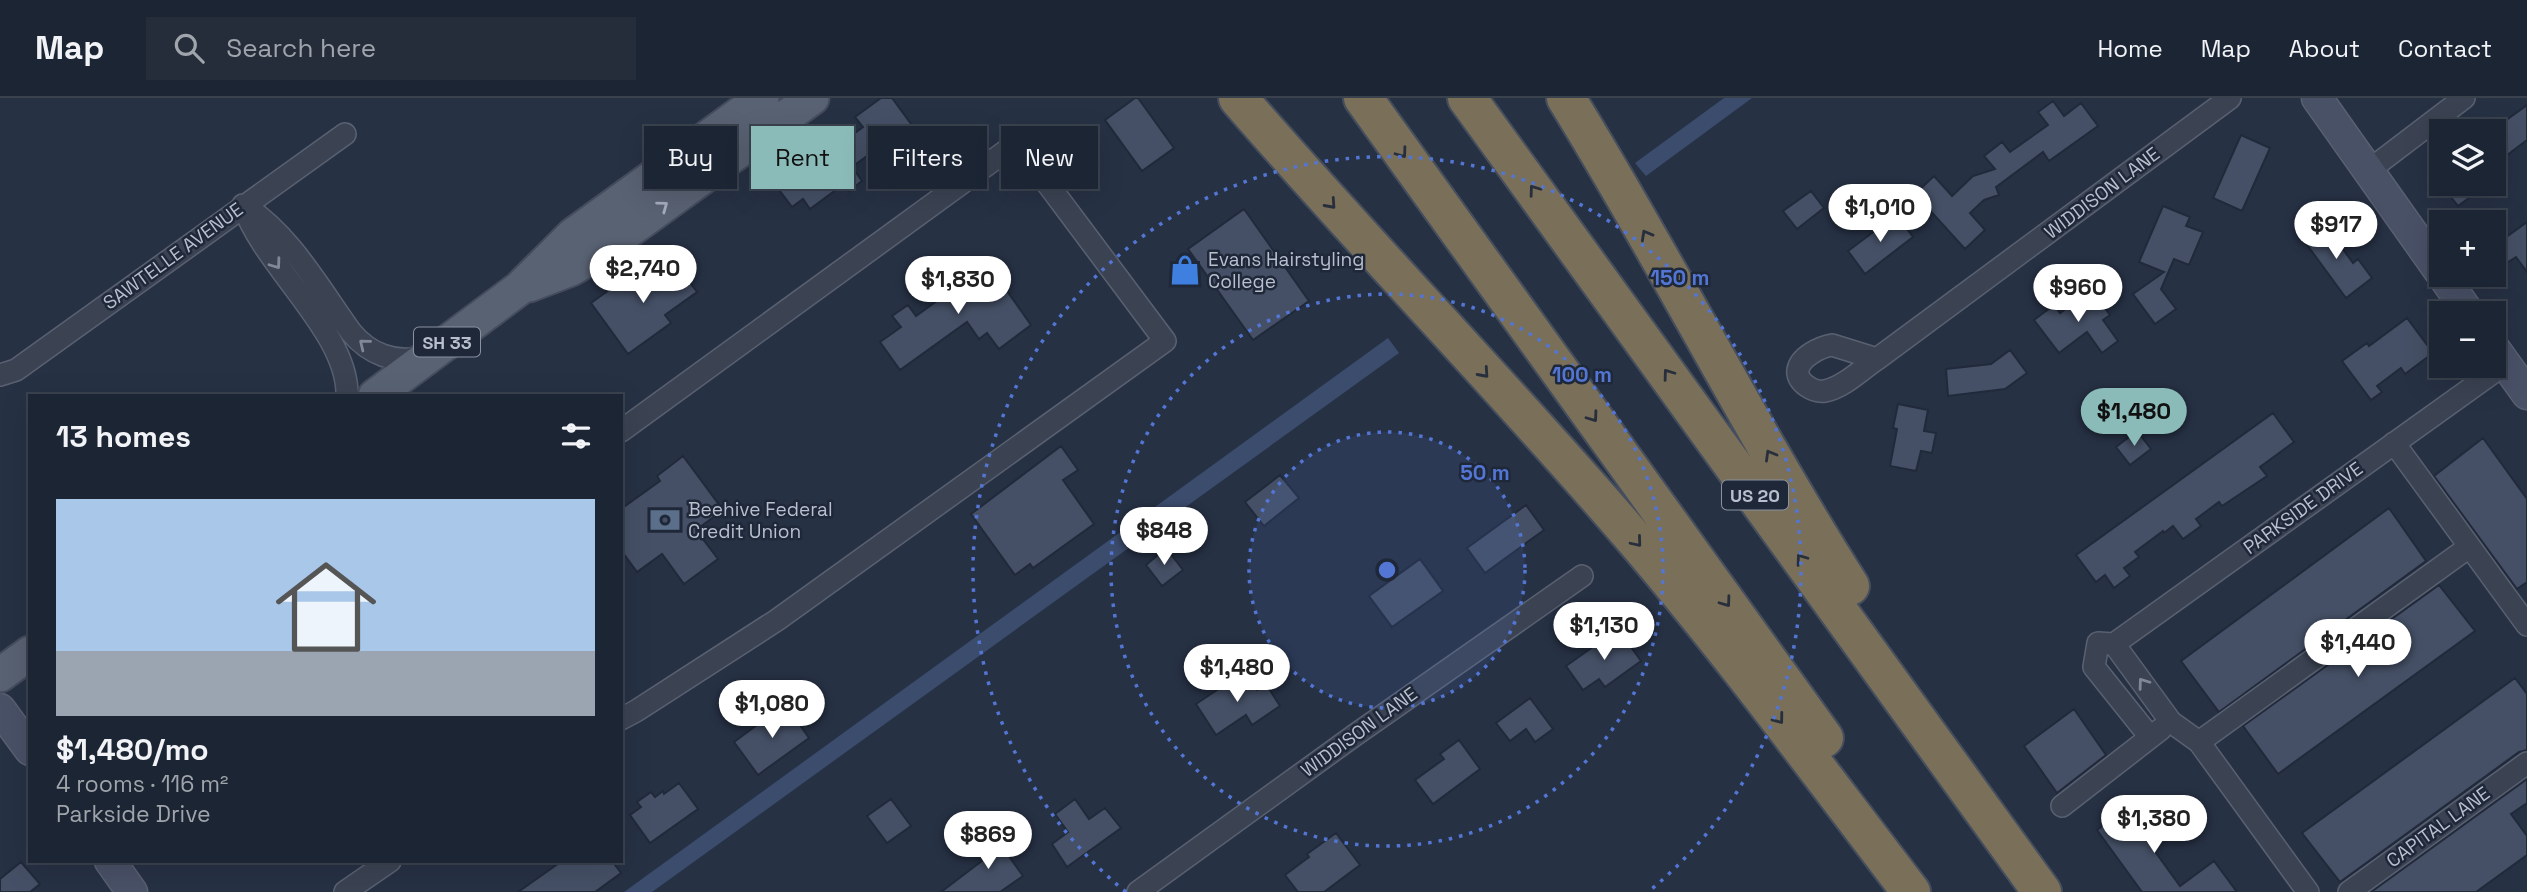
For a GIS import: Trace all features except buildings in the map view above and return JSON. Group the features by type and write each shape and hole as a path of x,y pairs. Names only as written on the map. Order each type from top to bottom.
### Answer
{"highway":[{"path":"1238,98 1630,534 1727,651 1910,892"},
{"path":"1363,98 1936,892"},
{"name":"US 20","path":"1467,98 2040,890"},
{"path":"1566,98 1800,506 2040,890"}],"main road":[{"name":"SH 33","path":"381,394 520,288 573,235 762,98"},
{"name":"SH 33","path":"520,288 546,280 594,256 812,98"},
{"path":"0,675 28,654"}],"street":[{"path":"2317,98 2460,301"},
{"path":"2368,171 2465,98"},
{"name":"WIDDISON LANE","path":"1877,359 2227,100"},
{"name":"SAWTELLE AVENUE","path":"0,375 16,370 345,134"},
{"path":"623,430 1017,143 1165,341 777,620 623,718"},
{"path":"243,205 275,229 363,345 375,352 401,360 428,356"},
{"path":"243,205 259,241 335,346 346,373 347,394"},
{"path":"2506,364 2527,394"},
{"name":"PARKSIDE DRIVE","path":"2106,643 2394,443 2473,378"},
{"path":"2394,443 2527,625"},
{"path":"2199,742 2469,547"},
{"name":"WIDDISON LANE","path":"1138,892 1366,727 1582,576"},
{"path":"2150,737 2095,667 2106,643 2171,722 2199,742 2308,892"},
{"path":"0,709 28,747"},
{"path":"2062,806 2171,722"},
{"name":"CAPITAL LANE","path":"2349,892 2527,763"},
{"path":"111,863 132,892"},
{"path":"345,892 387,863"}],"water":[{"path":"1724,98 1752,98 1646,176 1635,163"},
{"path":"1388,338 1399,353 652,892 624,892"}],"place":[{"name":"Evans Hairstyling College","path":"1185,270"},
{"name":"Beehive Federal Credit Union","path":"665,520"}]}
